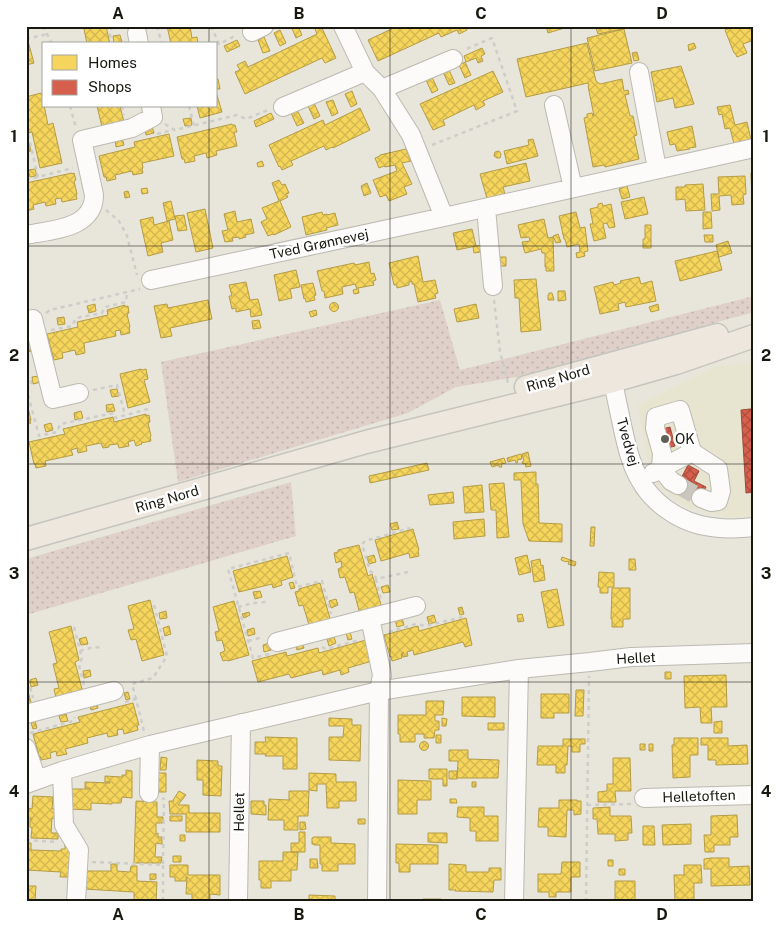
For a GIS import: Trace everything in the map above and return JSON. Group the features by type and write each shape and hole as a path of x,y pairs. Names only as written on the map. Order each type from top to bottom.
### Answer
{"main road":[{"name":"Ring Nord","path":"26,539 611,372 754,325"},
{"name":"Ring Nord","path":"366,442 510,392 611,372 676,363 754,336"}],"street":[{"path":"343,26 365,72 382,89 411,135 444,217"},
{"path":"382,89 453,59"},
{"path":"283,107 365,72"},
{"path":"639,72 657,169"},
{"path":"554,105 573,188"},
{"path":"26,235 72,226 86,217 94,203 94,195 82,140 132,128 152,111"},
{"name":"Tved Grønnevej","path":"145,280 486,208 754,148"},
{"path":"486,208 493,286"},
{"path":"32,324 53,399 79,393"},
{"name":"Tvedvej","path":"611,372 628,453 639,479 650,494 667,510 700,525 722,528 754,527"},
{"path":"678,485 671,481 662,468 662,453 655,428 656,418 680,410 692,452 718,469 721,491 718,501 710,502 701,498"},
{"path":"639,479 692,452"},
{"path":"273,648 335,627 416,606"},
{"path":"377,902 379,691 382,675 374,636 378,616"},
{"name":"Hellet","path":"26,748 31,782 149,745 379,691 519,669 632,657 754,653"},
{"path":"514,902 519,669"},
{"path":"31,713 87,698 116,697"},
{"name":"Hellet","path":"238,902 241,723"},
{"path":"149,745 149,794"},
{"path":"62,772 64,825 79,850 76,902"},
{"name":"Helletoften","path":"644,798 754,794"}],"path":[{"path":"43,26 51,42"},
{"path":"112,26 110,34 112,42"},
{"path":"157,26 161,42"},
{"path":"211,26 219,44 245,31 258,29"},
{"path":"26,39 48,34"},
{"path":"418,150 517,112 492,38 462,51 453,59"},
{"path":"152,111 175,130 237,115 246,119 275,107 283,107"},
{"path":"71,108 77,133 82,140"},
{"path":"190,108 194,126"},
{"path":"27,137 38,177"},
{"path":"26,180 87,165"},
{"path":"32,324 50,310 140,289 145,280 119,221 94,203"},
{"path":"493,286 500,352 510,392"},
{"path":"32,324 72,326 76,318 102,314 104,307 126,302 127,292"},
{"path":"79,393 117,385 125,415"},
{"path":"378,616 375,574 370,570 362,544 365,541 410,528"},
{"path":"273,648 253,658 228,569 289,553 297,587 322,581 335,627"},
{"path":"376,579 408,572"},
{"path":"149,745 132,684 153,678 167,656 153,601"},
{"path":"238,607 267,602"},
{"path":"317,646 326,649 416,624 425,626 463,617"},
{"path":"74,627 82,658 79,665 87,698"},
{"path":"80,651 102,647"},
{"path":"586,902 590,662"},
{"path":"26,672 31,713"},
{"path":"116,697 136,699"},
{"path":"26,734 73,721 77,713"},
{"path":"149,794 164,799 163,902"},
{"path":"588,805 640,804 644,798"},
{"path":"26,840 74,843"},
{"path":"78,861 162,865"}],"shaded area":[{"path":"754,296 754,312 518,377 456,387 408,413 178,482 161,362 440,300 460,370"},
{"path":"754,362 754,515 730,518 686,506 657,485 647,459 638,405 715,367"},
{"path":"291,482 296,536 26,615 26,559"}],"building: Homes":[{"path":"88,26 106,26 110,42 87,42 84,29 88,28"},
{"path":"167,26 190,26 192,38 197,37 198,42 171,42"},
{"path":"291,26 298,26 302,35 296,38"},
{"path":"314,26 321,26 336,58 325,63 322,58 245,94 235,72 240,70 237,65 245,61 248,67 317,34"},
{"path":"398,26 466,26 467,30 459,34 457,30 441,37 439,33 378,61 368,40"},
{"path":"546,26 571,26 548,33"},
{"path":"602,26 632,27 598,34 596,28"},
{"path":"735,26 754,26 754,40 743,44 747,53 737,57 725,30"},
{"path":"624,29 632,63 595,71 587,38"},
{"path":"280,30 286,43 280,46 274,33"},
{"path":"120,35 122,42 114,42 113,36"},
{"path":"264,37 270,51 263,53 258,40"},
{"path":"237,40 240,46 227,52 224,46"},
{"path":"26,41 28,41 34,63 26,65"},
{"path":"587,43 596,81 600,84 622,79 624,91 628,90 629,94 625,95 630,116 633,116 637,135 634,136 639,159 605,167 604,165 593,167 584,118 587,117 587,114 592,113 594,116 588,83 526,97 517,59"},
{"path":"694,43 696,48 689,51 688,45"},
{"path":"482,48 485,54 481,56 483,61 478,63 476,58 466,62 464,56"},
{"path":"637,52 639,60 634,61 632,53"},
{"path":"465,62 471,75 465,78 459,65"},
{"path":"681,66 694,104 675,108 673,98 657,102 651,72"},
{"path":"449,70 455,83 449,85 443,72"},
{"path":"493,71 503,92 483,101 485,105 476,110 474,105 443,120 445,125 433,130 420,104"},
{"path":"432,77 438,90 432,93 426,80"},
{"path":"352,91 357,104 351,107 345,94"},
{"path":"41,93 42,95 42,108 45,108 48,125 53,123 62,163 40,168 32,132 27,133 26,130 26,97"},
{"path":"218,99 222,112 200,118 198,108 218,108"},
{"path":"333,100 338,113 332,116 326,102"},
{"path":"314,103 320,116 314,119 308,106"},
{"path":"730,105 735,125 747,122 751,140 734,144 730,128 725,129 722,114 719,115 717,107"},
{"path":"97,108 120,108 124,122 102,127"},
{"path":"360,108 370,130 333,148 326,150 324,146 291,161 293,165 282,170 279,167 269,145 323,120 325,125"},
{"path":"297,110 304,123 297,126 291,113"},
{"path":"271,113 274,119 256,127 254,121"},
{"path":"191,118 192,125 185,126 183,119"},
{"path":"232,124 235,125 237,132 234,132 237,146 216,151 217,155 207,158 206,153 194,156 195,161 185,163 184,159 182,159 177,137"},
{"path":"152,126 154,133 146,135 145,128"},
{"path":"692,126 696,147 677,151 675,144 670,145 667,132"},
{"path":"169,134 174,156 142,163 143,173 133,175 132,171 115,175 116,179 107,181 106,177 104,177 99,156 135,147 134,142"},
{"path":"122,138 124,145 116,147 115,140"},
{"path":"533,139 538,156 507,164 504,151 529,145 528,140"},
{"path":"29,143 31,151 26,152 26,144"},
{"path":"406,149 411,161 402,163 412,184 404,187 407,194 389,201 386,195 380,197 373,180 397,171 395,165 379,168 375,158"},
{"path":"499,151 501,154 500,158 497,158 494,156 495,152"},
{"path":"262,161 264,166 258,167 257,163"},
{"path":"526,163 530,181 503,187 506,198 488,202 480,174"},
{"path":"35,169 37,176 30,177 28,170"},
{"path":"74,173 76,180 74,181 77,199 62,202 61,198 55,199 56,204 46,206 45,202 33,205 34,209 26,211 26,183"},
{"path":"751,173 754,173 754,200 752,200"},
{"path":"745,176 746,194 743,195 744,204 732,205 731,195 719,196 720,210 712,211 711,194 719,194 718,177"},
{"path":"279,180 282,185 285,184 289,193 286,194 288,197 280,201 291,227 268,236 261,222 267,219 262,208 279,201 272,183"},
{"path":"367,183 371,193 364,196 361,186"},
{"path":"703,184 705,210 686,211 685,199 676,200 676,187"},
{"path":"627,186 630,197 622,199 619,189"},
{"path":"147,188 148,193 142,194 141,189"},
{"path":"128,191 130,197 125,198 124,192"},
{"path":"644,197 648,214 625,219 621,202"},
{"path":"171,201 175,219 167,221 163,203"},
{"path":"602,203 603,206 611,204 615,227 609,228 607,223 603,224 606,238 594,241 590,224 593,224 590,209 598,207 598,204"},
{"path":"205,209 213,248 196,252 187,213"},
{"path":"235,211 237,222 251,219 254,233 239,239 239,237 232,238 233,241 225,242 222,231 228,230 224,214"},
{"path":"322,212 323,215 335,213 338,225 306,235 302,217"},
{"path":"576,212 580,228 585,227 588,251 584,252 585,256 577,258 576,253 580,252 579,244 567,247 559,216"},
{"path":"703,212 711,212 712,228 703,229"},
{"path":"184,215 187,230 178,231 175,216"},
{"path":"153,217 154,225 169,221 173,240 161,243 163,252 148,256 140,220"},
{"path":"544,219 548,238 553,237 554,271 546,271 545,253 542,253 541,249 525,253 522,242 530,241 529,237 521,238 518,225"},
{"path":"645,225 651,225 651,248 643,248"},
{"path":"472,229 476,246 457,250 453,233"},
{"path":"558,234 561,242 556,243 553,236"},
{"path":"704,235 713,235 713,242 705,242"},
{"path":"728,241 732,253 719,257 716,245"},
{"path":"484,244 486,251 474,253 473,247"},
{"path":"717,251 722,270 680,281 675,261"},
{"path":"418,256 423,282 435,280 438,293 435,294 436,298 418,302 412,281 409,282 409,285 397,288 397,285 394,285 389,263"},
{"path":"498,257 506,257 506,266 498,266"},
{"path":"369,262 371,274 374,273 376,280 373,281 374,285 358,288 359,293 354,294 353,290 357,289 355,284 342,287 343,294 325,298 317,271 354,263 355,265"},
{"path":"296,270 300,287 290,289 292,298 279,301 274,275"},
{"path":"639,277 641,284 652,281 656,301 626,307 625,302 618,304 619,310 600,314 594,287 613,282 614,285 621,283 620,281"},
{"path":"536,279 541,330 521,332 519,298 515,298 514,280"},
{"path":"246,282 250,300 258,299 262,315 251,317 250,309 236,312 236,308 232,309 229,296 232,296 229,285"},
{"path":"313,283 316,295 314,296 315,300 306,302 301,285"},
{"path":"558,291 565,291 566,300 558,301"},
{"path":"549,293 552,293 554,300 548,300"},
{"path":"208,300 212,319 170,328 172,336 161,338 154,306 167,304 168,308"},
{"path":"334,303 338,307 334,311 330,307"},
{"path":"95,304 96,311 89,313 87,306"},
{"path":"476,304 479,318 457,322 454,309"},
{"path":"658,304 659,310 651,312 649,307"},
{"path":"125,305 125,307 128,306 129,313 127,314 130,333 121,335 120,330 115,331 116,336 84,343 85,353 76,355 75,350 62,353 63,358 54,360 47,334 78,327 77,322 108,315 107,310"},
{"path":"316,310 317,315 311,317 309,312"},
{"path":"64,317 65,324 58,325 57,318"},
{"path":"259,320 261,328 253,329 252,321"},
{"path":"32,344 33,351 26,352 26,345"},
{"path":"146,369 148,379 144,380 150,402 128,408 120,374"},
{"path":"39,376 41,382 33,384 32,377"},
{"path":"117,389 119,396 112,397 110,390"},
{"path":"26,399 31,423 26,424"},
{"path":"113,404 115,411 107,412 106,405"},
{"path":"81,411 83,418 75,420 74,413"},
{"path":"146,414 146,416 149,415 150,422 148,423 151,441 136,446 134,440 128,442 129,446 119,448 117,444 103,448 101,443 86,446 87,451 78,453 77,448 71,450 73,455 45,461 46,466 36,468 34,464 29,442 65,434 63,429 113,417 114,422"},
{"path":"51,423 53,430 46,432 44,425"},
{"path":"528,452 531,466 526,467 525,463 523,464 522,462 524,461 522,454"},
{"path":"521,454 522,459 517,460 518,462 516,463 515,460 508,462 507,458"},
{"path":"504,458 506,463 501,464 502,467 499,467 499,465 492,467 490,462"},
{"path":"427,463 429,470 370,483 369,476"},
{"path":"536,472 539,523 562,524 562,542 529,541 523,524 521,480 514,480 514,473"},
{"path":"504,483 509,537 497,538 496,510 491,510 489,484"},
{"path":"482,485 484,512 465,513 463,487"},
{"path":"453,492 454,503 430,505 428,495"},
{"path":"484,519 485,536 454,539 453,522"},
{"path":"397,522 399,529 392,530 390,524"},
{"path":"591,527 595,527 594,546 590,546"},
{"path":"413,529 419,556 410,558 409,553 381,561 375,540"},
{"path":"359,545 368,576 372,574 382,608 360,614 354,592 350,593 345,577 340,578 338,569 342,567 341,561 336,563 334,553 338,552 338,550"},
{"path":"374,555 376,562 369,564 367,557"},
{"path":"527,555 531,572 519,575 515,558"},
{"path":"287,556 293,577 281,581 282,585 273,588 272,584 239,592 233,571"},
{"path":"562,557 576,562 575,566 561,560"},
{"path":"540,559 541,566 543,565 545,580 534,582 531,561"},
{"path":"629,559 635,559 636,570 629,570"},
{"path":"599,572 614,573 614,587 608,587 608,593 600,593 600,587 598,587"},
{"path":"293,582 295,588 291,589 289,583"},
{"path":"320,583 331,622 310,628 303,605 299,606 295,592"},
{"path":"388,585 390,592 383,593 381,587"},
{"path":"612,588 630,588 630,619 623,619 623,627 612,627"},
{"path":"557,589 564,625 548,628 541,592"},
{"path":"260,591 262,597 255,599 253,592"},
{"path":"336,599 338,605 331,608 329,601"},
{"path":"150,600 164,655 142,661 136,639 131,640 128,630 134,629 128,606"},
{"path":"234,601 249,655 223,661 220,653 225,651 222,640 217,641 215,632 219,631 213,607"},
{"path":"462,607 464,614 460,615 458,608"},
{"path":"166,611 167,618 160,619 159,613"},
{"path":"249,612 250,615 244,618 242,614"},
{"path":"522,614 524,621 518,622 517,615"},
{"path":"434,615 436,622 429,624 427,617"},
{"path":"402,618 404,625 397,627 395,620"},
{"path":"466,618 472,645 465,647 463,642 414,655 413,650 407,652 408,656 403,657 402,654 404,652 401,654 402,658 392,661 384,635 418,626 419,631"},
{"path":"71,626 79,660 75,662 83,693 56,698 54,689 59,688 53,664 57,663 49,632"},
{"path":"169,626 171,634 165,636 163,628"},
{"path":"254,628 255,634 248,636 247,630"},
{"path":"350,632 352,639 348,640 346,633"},
{"path":"86,637 88,644 81,645 79,639"},
{"path":"334,637 336,643 329,646 327,639"},
{"path":"366,640 372,661 348,668 349,672 341,675 340,670 323,675 322,670 291,678 289,674 258,682 252,661 286,652 287,656 318,648 319,653"},
{"path":"302,641 304,648 297,650 295,643"},
{"path":"269,643 271,650 264,652 263,645"},
{"path":"90,670 91,676 84,678 83,671"},
{"path":"665,672 671,672 671,679 665,679"},
{"path":"726,675 727,707 711,707 712,723 701,723 700,707 685,708 684,676"},
{"path":"36,678 38,685 31,687 30,680"},
{"path":"26,684 32,706 26,708"},
{"path":"576,690 584,690 583,716 575,716"},
{"path":"128,692 130,699 126,700 124,693"},
{"path":"541,694 569,694 569,713 554,713 554,718 541,718"},
{"path":"462,697 495,697 495,717 462,716"},
{"path":"96,701 98,708 91,710 89,703"},
{"path":"426,701 444,701 443,715 435,715 435,721 439,721 439,730 435,730 434,738 424,738 424,734 415,734 415,742 400,742 398,715 426,715"},
{"path":"133,703 139,725 137,725 138,730 124,734 123,729 117,730 118,735 108,737 107,733 87,738 88,743 65,749 67,754 57,756 56,751 50,753 51,758 41,760 33,734 80,722 78,717"},
{"path":"66,714 68,721 61,722 59,716"},
{"path":"329,718 352,719 352,725 361,725 360,761 329,760 329,737 343,737 344,726 329,726"},
{"path":"442,718 447,719 446,726 442,726"},
{"path":"35,721 37,728 33,729 31,723"},
{"path":"722,721 722,733 714,733 714,722"},
{"path":"488,723 504,723 504,730 488,730"},
{"path":"436,735 441,735 441,743 436,743"},
{"path":"265,737 297,738 297,769 283,769 283,756 255,754 255,742 266,742"},
{"path":"674,738 698,738 698,755 690,755 690,777 673,778 672,745 674,745"},
{"path":"701,738 728,738 728,746 747,745 748,764 716,765 716,760 708,760 708,745 701,745"},
{"path":"563,739 585,739 585,744 580,744 580,752 572,752 572,746 568,746 565,773 556,773 556,765 537,765 538,746 563,746"},
{"path":"424,741 429,746 424,751 419,746"},
{"path":"640,744 645,744 645,750 640,750"},
{"path":"649,744 653,744 653,751 649,751"},
{"path":"449,750 468,750 468,759 499,760 498,778 457,778 458,761 449,761"},
{"path":"161,757 167,758 166,770 160,770"},
{"path":"613,758 630,758 631,791 615,791 616,802 598,802 598,792 607,791 607,784 613,784"},
{"path":"197,760 218,761 218,766 222,766 221,796 203,795 203,780 197,780"},
{"path":"429,769 447,769 447,786 443,786 443,779 429,779"},
{"path":"126,770 132,771 132,798 122,797 121,803 91,803 91,810 69,809 70,789 90,789 85,788 85,782 110,783 105,782 105,776 122,777 122,775 126,775"},
{"path":"449,771 457,771 457,779 449,779"},
{"path":"155,773 166,773 166,792 155,792"},
{"path":"309,773 336,774 336,782 356,782 356,801 339,801 339,808 327,808 326,784 317,784 317,791 309,790"},
{"path":"398,780 431,781 431,800 417,800 417,814 398,814"},
{"path":"472,782 476,782 476,787 472,787"},
{"path":"179,791 186,795 178,805 189,805 189,813 220,813 220,832 186,832 186,814 170,814 169,801 174,801"},
{"path":"289,791 309,791 308,816 298,816 298,830 284,830 284,820 268,820 269,799 289,800"},
{"path":"33,796 53,797 52,809 55,809 54,813 59,813 59,819 52,818 51,833 58,833 58,839 31,838 32,828 30,827 30,819 32,820 32,818 27,818 28,808 32,809"},
{"path":"450,799 456,799 457,803 450,803"},
{"path":"559,800 581,801 581,814 574,815 574,810 567,810 566,837 548,836 548,827 538,827 539,808 559,808"},
{"path":"136,801 157,802 157,817 163,817 163,823 156,823 156,834 158,833 158,837 162,837 162,844 156,843 155,857 162,857 161,863 134,863"},
{"path":"251,801 264,801 266,815 251,814"},
{"path":"458,807 484,807 484,816 498,816 498,841 476,841 476,831 470,831 470,818 457,817"},
{"path":"610,807 610,816 631,816 632,833 628,833 628,840 615,841 615,834 598,834 597,819 593,819 593,808"},
{"path":"737,815 738,837 730,837 730,845 714,845 714,852 705,852 704,835 711,835 711,816"},
{"path":"170,816 182,816 182,821 170,821"},
{"path":"358,819 365,819 365,824 358,824"},
{"path":"300,822 305,822 306,829 300,830"},
{"path":"691,824 691,844 663,845 662,825"},
{"path":"643,826 654,826 655,845 643,845"},
{"path":"299,832 305,832 305,852 291,852 291,843 299,843"},
{"path":"428,833 447,833 447,843 428,842"},
{"path":"180,835 185,835 185,841 180,841"},
{"path":"331,837 331,843 355,844 355,864 338,864 338,871 322,871 320,845 312,844 312,838"},
{"path":"26,843 31,843 31,850 61,851 61,849 65,849 65,844 71,845 69,877 60,877 61,872 26,870"},
{"path":"396,844 438,845 438,864 410,864 410,872 399,872 399,863 396,863"},
{"path":"283,852 298,852 297,870 291,870 291,881 271,881 271,888 261,888 259,861 283,861"},
{"path":"173,856 181,856 181,862 173,862"},
{"path":"729,858 729,867 749,866 750,885 711,886 711,869 704,869 704,859"},
{"path":"310,859 317,859 318,868 310,868"},
{"path":"608,860 613,860 613,866 608,866"},
{"path":"562,862 580,862 580,877 571,877 571,892 556,892 556,897 549,897 549,892 538,892 538,874 561,874"},
{"path":"111,864 117,864 117,871 130,872 131,866 137,866 137,881 157,882 156,902 134,901 134,892 84,889 85,871 111,871"},
{"path":"449,864 466,865 466,872 489,872 489,868 501,868 501,880 494,880 493,892 449,890"},
{"path":"170,865 188,865 188,875 220,875 220,895 210,894 210,902 192,902 192,894 186,894 187,877 186,881 175,881 175,877 170,877"},
{"path":"684,865 701,865 702,883 694,883 694,902 675,902 674,875 684,875"},
{"path":"619,869 625,869 625,875 619,875"},
{"path":"150,874 156,874 156,879 150,880"},
{"path":"615,881 635,881 635,902 615,902"},
{"path":"26,886 36,886 35,901 42,902 26,902"},
{"path":"309,895 335,896 335,902 309,902"},
{"path":"423,899 441,899 441,902 423,902"}],"building: Shops":[{"path":"754,409 754,492 746,493 741,410"},
{"name":"OK","path":"670,427 675,446 660,450 655,431"},
{"path":"688,465 699,471 694,481 706,487 698,502 675,490"}],"tunnel":[{"path":"678,485 701,498"}],"place":[{"name":"OK","path":"665,439"}]}
